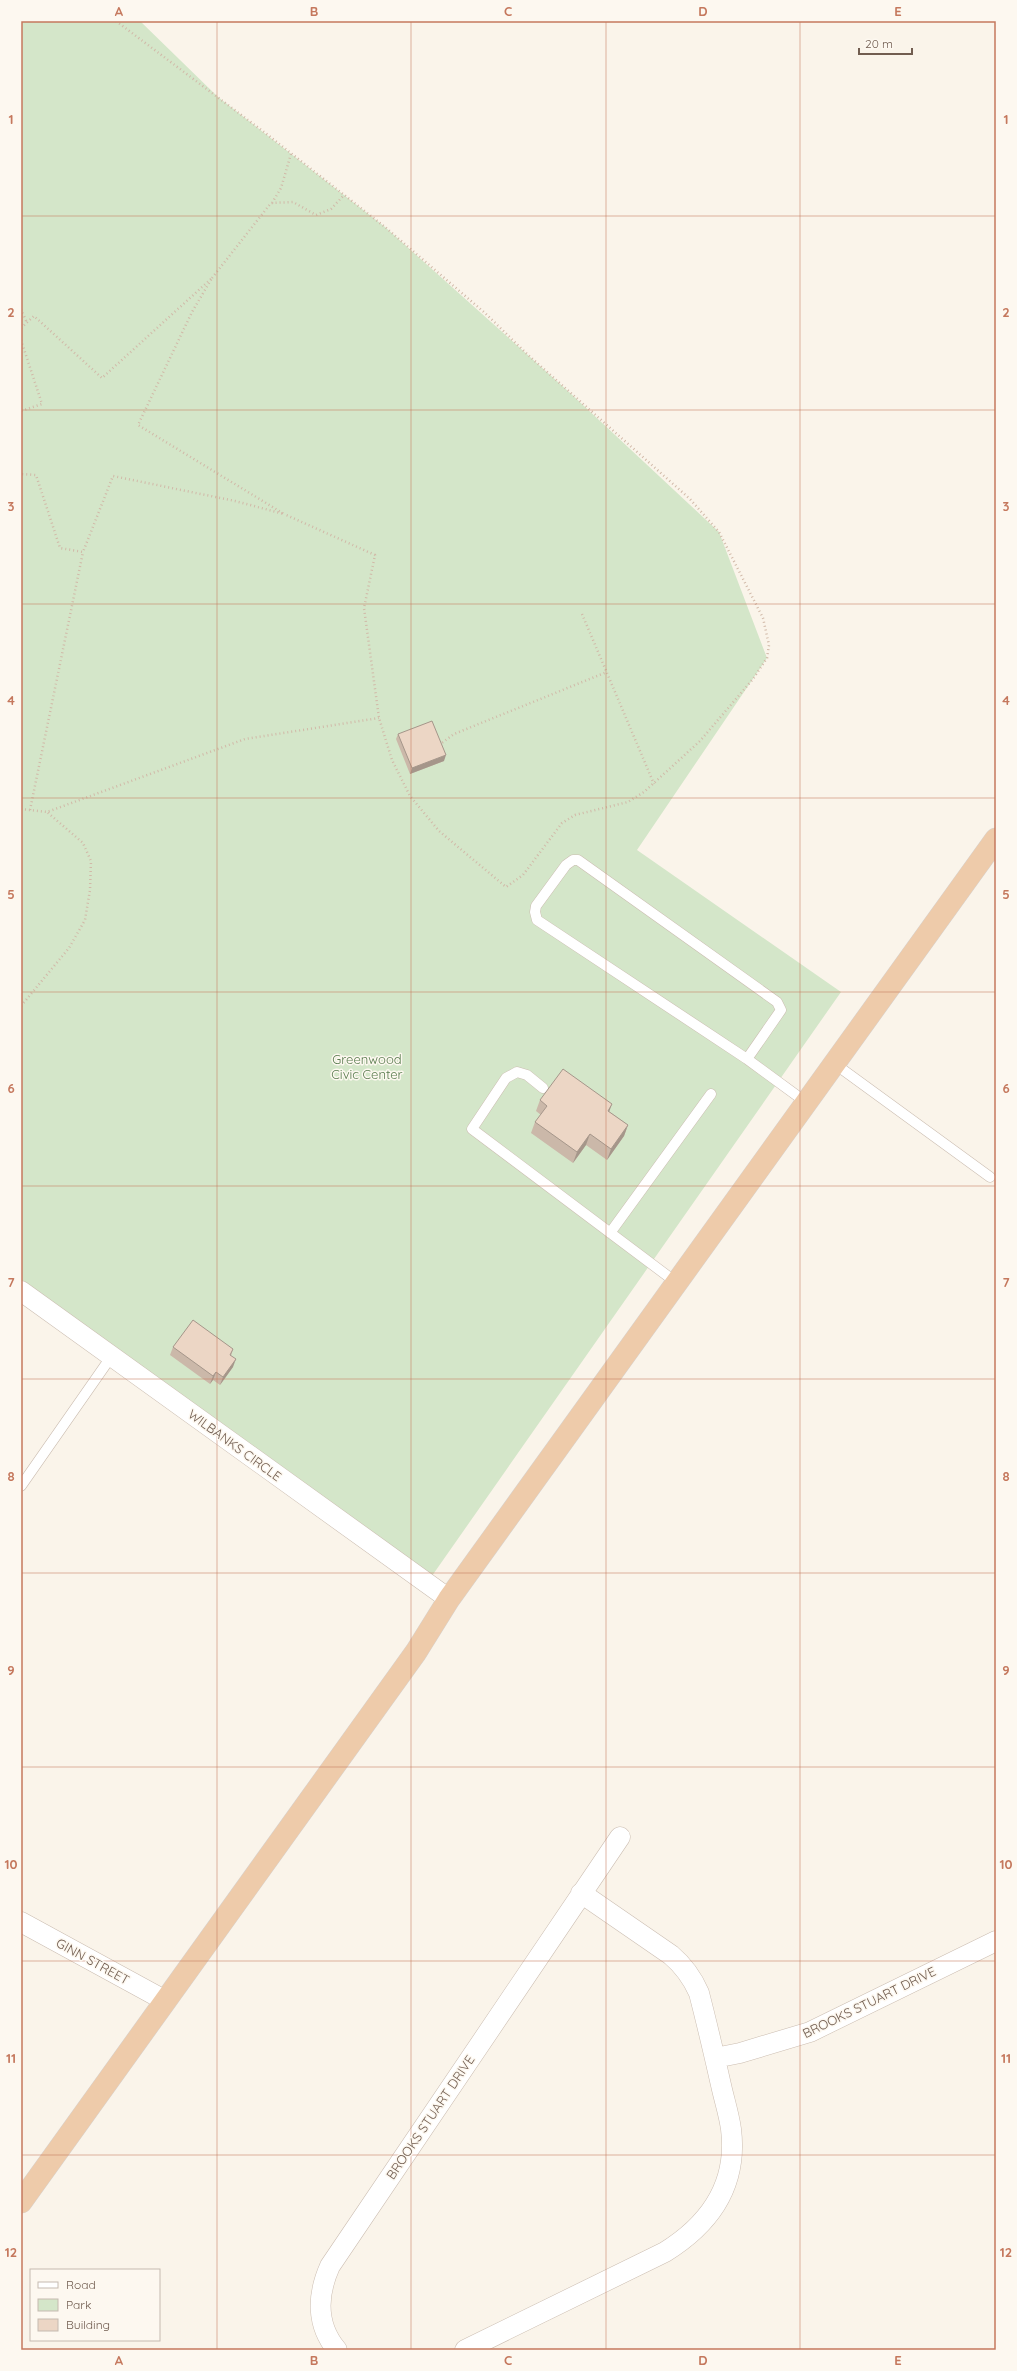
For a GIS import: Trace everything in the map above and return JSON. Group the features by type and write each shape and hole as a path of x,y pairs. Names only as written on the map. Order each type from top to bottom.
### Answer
{"highway":[{"path":"21,2202 164,2000 411,1658 449,1599 996,839"}],"street":[{"name":"WILBANKS CIRCLE","path":"21,1291 449,1599"},
{"name":"BROOKS STUART DRIVE","path":"337,2350 323,2324 320,2303 324,2280 330,2266 620,1837"},
{"path":"465,2350 665,2252 686,2239 704,2222 716,2205 726,2184 731,2166 731,2128 699,1993 684,1967 671,1955 581,1893"},
{"name":"GINN STREET","path":"21,1922 164,2000"},
{"name":"BROOKS STUART DRIVE","path":"715,2058 740,2053 810,2032 996,1941"}],"lane":[{"path":"747,1059 776,1020 781,1010 778,1002 578,860 573,860 566,865 536,906 537,920 747,1059 807,1103"},
{"path":"835,1064 990,1177"},
{"path":"543,1088 526,1075 517,1072 506,1078 472,1129 677,1283"},
{"path":"610,1233 711,1094"},
{"path":"21,1486 112,1357"}],"path":[{"path":"116,21 292,154 344,195 485,313 527,354 690,499 719,532 764,618 769,645 767,658 753,679 700,741 654,784 628,802 575,815 562,823 523,876 506,887 439,831 410,796 392,760 379,718 364,608 375,555 284,514 138,425 192,312 212,278 272,203 281,188 292,154"},
{"path":"272,203 293,202 316,215 331,209 344,195"},
{"path":"21,328 34,316 102,378 212,278"},
{"path":"21,309 27,322"},
{"path":"21,340 42,404 21,411"},
{"path":"21,474 36,475 60,548 83,552"},
{"path":"30,810 83,552 113,476 235,501 284,514"},
{"path":"582,614 654,784"},
{"path":"438,745 454,734 607,672"},
{"path":"21,809 47,812 245,739 280,732 379,718"},
{"path":"21,1006 69,948 85,920 90,890 91,861 83,843 47,812"}],"green space":[{"name":"Greenwood Civic Center","path":"21,21 140,21 218,97 385,227 569,392 719,532 767,658 637,850 841,992 427,1583 21,1291"}],"building":[{"path":"432,721 446,755 412,768 398,734"},
{"path":"563,1069 612,1104 608,1111 628,1125 611,1149 590,1134 577,1152 535,1122 547,1106 540,1100"},
{"path":"193,1320 233,1349 230,1355 236,1359 223,1377 216,1372 213,1376 173,1347"}]}
